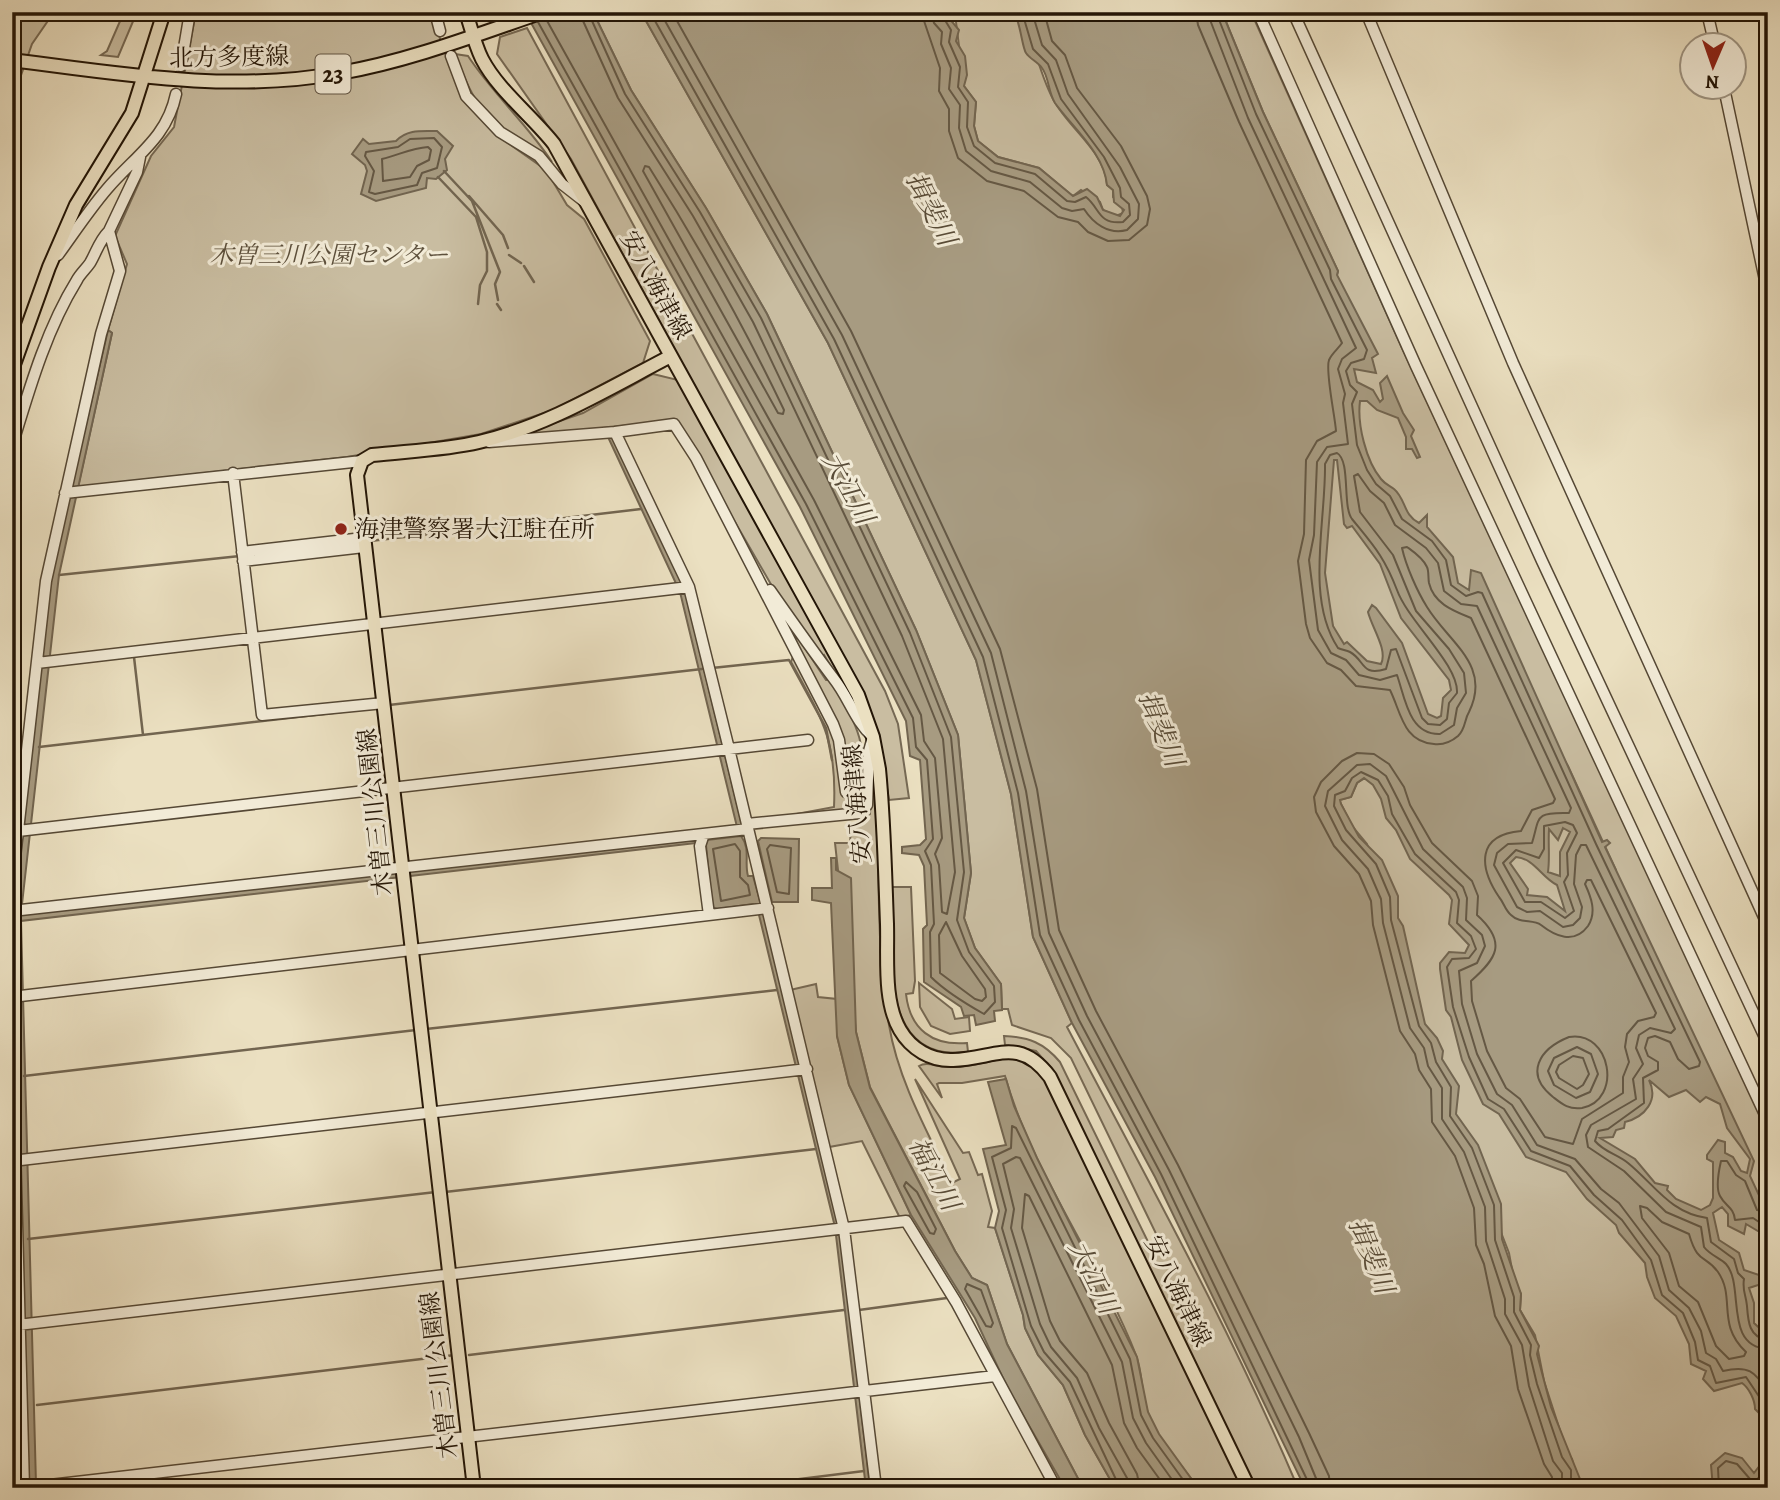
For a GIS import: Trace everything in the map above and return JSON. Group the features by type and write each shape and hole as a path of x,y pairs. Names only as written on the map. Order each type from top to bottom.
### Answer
{"main road":[{"path":"12,60 146,78 164,12"},
{"name":"安八海津線","path":"466,12 482,60 497,82 530,114 554,144 852,683 873,737 883,804 889,981 898,1028 909,1044 926,1055 940,1059 953,1060 1008,1051 1023,1054 1039,1063 1062,1101 1249,1488"},
{"name":"北方多度線","path":"12,370 49,267 76,205 132,113 146,78 249,82 339,73 474,37 543,12"},
{"path":"362,461 372,455 478,442 559,414 671,356"},
{"name":"木曽三川公園線","path":"362,461 357,475 364,543 474,1488"}],"street":[{"path":"181,66 190,12"},
{"path":"435,12 440,32"},
{"path":"1258,12 1421,377 1768,1121"},
{"path":"1293,12 1542,561 1768,1044"},
{"path":"1366,12 1513,363 1768,926"},
{"path":"1707,12 1711,32"},
{"path":"451,56 466,96 500,132 539,156 562,184 588,204"},
{"path":"49,267 108,188 160,136 172,114 177,94"},
{"path":"1727,102 1768,294"},
{"path":"12,446 30,383 46,346 77,280 90,264 100,241 109,231 137,172 140,157"},
{"path":"12,884 24,830 25,770 46,581 71,492 101,334 120,271 109,231"},
{"path":"478,442 510,443 674,424 755,568 833,724 839,740 846,792"},
{"path":"615,432 684,587 724,749 748,826 762,908 840,1229 860,1391 876,1488"},
{"path":"71,492 362,461"},
{"path":"233,474 262,715 384,703"},
{"path":"243,556 364,543"},
{"path":"16,911 403,873 702,839 748,826 860,813 867,805 869,751 873,737 862,727 835,679 821,666 755,568"},
{"path":"38,663 684,587"},
{"path":"24,830 808,740"},
{"path":"12,769 25,770"},
{"path":"702,839 709,915"},
{"path":"17,996 762,908"},
{"path":"12,1034 28,1487 995,1376"},
{"path":"18,1160 802,1070"},
{"path":"24,1324 906,1221 956,1302 1056,1488"}],"green space":[{"path":"12,12 54,12 32,44 12,101"},
{"path":"124,12 137,12 118,57 101,55 107,51"},
{"name":"木曽三川公園センター","path":"196,12 430,12 462,97 498,136 546,170 567,205 584,219 650,341 643,363 553,410 481,434 347,457 78,487 112,333 108,330 127,264 115,236 151,156 174,127"},
{"path":"593,12 641,12 828,343 976,660 1011,794 1033,937 1072,1023 1067,1027 1217,1313 1298,1488 1254,1488 1051,1068 1036,1051 1005,1045 1004,1036 1028,1040 1048,1050 1060,1062 1152,1250 1162,1246 1071,1058 1051,1038 1012,1025 1008,1009 1002,1009 1001,984 975,948 964,918 971,873 958,735 916,630 767,314 706,208 631,90"},
{"path":"944,12 1022,12 1053,99 1100,161 1107,185 1113,190 1113,197 1122,206 1123,213 1116,216 1103,210 1100,202 1081,190 1073,196 1039,168 998,157 978,141 974,126 976,102 964,86 956,22"},
{"path":"1222,12 1251,12 1402,348 1768,1131 1768,1354 1600,1144 1555,1071 1616,870 1568,766 1463,598 1363,458 1336,279 1338,271 1263,112"},
{"path":"527,28 885,691 898,724 909,798 889,800 877,729 862,694 571,159 497,54 500,37"},
{"path":"455,54 468,56 552,162 506,132 487,115 469,87"},
{"path":"653,374 678,380 849,686 862,721 824,655 819,658 780,600 676,420 510,438 583,413"},
{"path":"1325,431 1449,619 1454,724 1375,731 1324,604"},
{"path":"775,603 826,680 831,680 855,725 862,751 865,781 865,801 858,809 796,816 834,807 834,784 830,747 819,715 791,662 794,654 842,741"},
{"path":"872,755 881,958 889,1025 899,1066 952,1183 960,1179 915,1079 963,1153 969,1152 978,1175 982,1174 992,1211 988,1227 995,1228 1025,1328 1038,1355 1063,1385 1085,1435 1115,1488 1083,1488 1007,1344 987,1285 972,1278 955,1251 870,1087 856,1032 835,843 850,843 851,827 870,814"},
{"path":"1370,775 1444,866 1554,1161 1594,1192 1768,1411 1768,1488 1578,1488 1572,1459 1568,1455 1544,1381 1535,1335 1520,1310 1521,1294 1514,1280 1509,1253 1423,1031 1367,844 1352,826 1339,800 1351,797 1357,783"},
{"path":"1571,824 1584,907 1539,924 1501,858 1529,832"},
{"path":"892,887 911,887 915,981 913,993 906,994 912,1017 925,1033 934,1038 944,1042 967,1043 968,1052 938,1051 917,1040 903,1021 892,969"},
{"path":"919,983 952,1009 955,1019 969,1017 970,1031 950,1034 931,1026 920,1007"},
{"path":"816,984 818,997 837,999 837,1036 849,1085 911,1215 900,1218 862,1141 829,1147 790,990"},
{"path":"1010,1057 1028,1063 1049,1082 1243,1488 1198,1488 1152,1423 1136,1355 1104,1285 1032,1148 1005,1076 962,1083 939,1083 937,1084 942,1098 919,1066 963,1066"}],"water":[{"name":"大江川","path":"525,12 593,12 631,90 706,208 767,314 916,630 958,735 971,873 964,918 975,948 1001,984 1002,1010 994,1011 995,1021 976,1025 974,1015 964,1016 961,1007 924,982 923,929 927,925 924,866 919,855 902,853 902,847 920,845 926,839 920,760 910,756 906,721 800,507"},
{"name":"揖斐川","path":"641,12 944,12 959,30 956,41 965,56 967,75 964,86 976,102 974,126 978,141 998,157 1039,168 1073,196 1087,189 1097,197 1103,210 1120,216 1124,210 1114,202 1113,190 1107,185 1100,162 1087,141 1055,103 1042,68 1026,53 1014,12 1222,12 1263,112 1338,271 1337,275 1378,354 1372,358 1376,373 1354,369 1357,382 1373,390 1380,402 1383,399 1380,383 1387,376 1403,413 1414,430 1411,436 1420,457 1417,458 1412,449 1406,449 1406,437 1398,418 1377,410 1367,401 1360,401 1361,431 1371,462 1381,479 1401,497 1414,520 1419,523 1427,515 1427,527 1453,557 1458,583 1469,590 1471,570 1481,573 1602,842 1607,840 1610,843 1605,847 1754,1161 1750,1176 1764,1206 1765,1187 1768,1191 1768,1237 1746,1224 1744,1234 1728,1226 1728,1214 1722,1207 1713,1213 1719,1240 1739,1253 1744,1270 1768,1278 1768,1288 1758,1285 1749,1288 1754,1303 1754,1323 1768,1336 1768,1442 1766,1420 1755,1409 1753,1398 1745,1385 1742,1383 1714,1391 1703,1379 1706,1371 1691,1364 1689,1344 1676,1316 1655,1298 1645,1263 1619,1233 1616,1225 1587,1199 1566,1172 1526,1157 1499,1114 1483,1104 1462,1060 1451,1017 1446,1010 1440,969 1440,963 1449,952 1465,953 1469,945 1449,924 1452,900 1449,895 1410,859 1396,830 1386,818 1381,799 1373,785 1364,778 1357,783 1351,797 1340,800 1341,804 1359,837 1382,860 1398,896 1398,918 1403,926 1425,1024 1437,1038 1443,1051 1442,1059 1459,1086 1456,1114 1478,1145 1501,1204 1502,1239 1521,1294 1520,1310 1539,1346 1537,1354 1551,1407 1580,1479 1578,1488 1305,1488 1155,1177 1072,1023 1033,937 1011,794 976,660 828,343","holes":["1334,460 1337,460 1344,524 1347,528 1352,526 1380,564 1401,618 1449,680 1451,690 1443,698 1441,716 1437,718 1428,714 1402,643 1372,605 1368,612 1381,646 1381,664 1367,661 1347,642 1344,644 1333,626 1325,573","1563,828 1570,832 1560,852 1560,876 1548,872 1549,829 1558,840","1516,857 1523,858 1557,885 1565,911 1547,897 1527,895 1528,889 1510,863","1649,1080 1669,1097 1686,1090 1700,1102 1706,1097 1720,1104 1727,1128 1750,1159 1747,1173 1741,1171 1733,1157 1725,1153 1725,1142 1718,1140 1707,1155 1707,1159 1713,1162 1713,1198 1710,1205 1701,1210 1676,1199 1667,1190 1668,1186 1655,1183 1635,1159 1600,1138 1613,1137 1616,1130 1624,1128 1625,1122 1644,1112 1651,1101 1652,1087"]},
{"path":"437,131 453,146 445,159 447,170 436,179 427,178 426,188 376,201 361,194 367,171 365,165 352,154 363,139 369,144 396,141 405,134 415,132"},
{"path":"108,330 112,333 59,575 21,913 695,838 707,840 741,836 747,851 748,876 753,876 764,915 841,1234 870,1488 866,1488 835,1227 759,915 753,904 717,909 712,907 706,845 696,843 21,921 36,1484 29,1488 13,923 51,574"},
{"path":"608,437 613,437 683,583 742,825 737,827 680,592"},
{"path":"761,838 799,839 798,902 772,902 758,841"},
{"path":"831,858 836,858 836,870 851,878 856,1032 870,1088 955,1251 972,1278 987,1285 1007,1344 1083,1488 1065,1488 1008,1389 975,1318 911,1215 849,1085 837,1036 831,903 812,900 812,888 832,888"},
{"name":"大江川","path":"1006,1079 1014,1106 1037,1158 1137,1357 1148,1412 1159,1434 1198,1488 1115,1488 1085,1435 1063,1385 1038,1355 1025,1328 995,1228 999,1211 983,1149 1006,1145 988,1082"},
{"path":"1725,1453 1742,1458 1754,1473 1761,1464 1768,1463 1768,1488 1713,1488 1711,1465"}],"waterway":[{"path":"444,171 472,201 500,272 495,284 498,300"},
{"path":"438,177 476,217 487,252 487,271 480,285 478,304"},
{"path":"469,196 503,235 508,248"},
{"path":"509,255 521,263"},
{"path":"524,266 534,282"},
{"path":"497,304 501,310"},
{"path":"370,541 641,509"},
{"path":"59,575 240,556"},
{"path":"134,657 143,735"},
{"path":"712,668 789,660 826,728 832,760"},
{"path":"389,705 702,669"},
{"path":"39,747 358,710"},
{"path":"426,1029 777,990"},
{"path":"24,1076 416,1030"},
{"path":"445,1192 816,1149"},
{"path":"28,1239 436,1192"},
{"path":"859,1310 947,1298"},
{"path":"469,1355 844,1310"},
{"path":"37,1405 455,1355"},
{"path":"728,1488 864,1471"}],"place":[{"name":"海津警察署大江駐在所","path":"341,529"}],"water label":[{"name":"福江川","path":"934,1174"}]}
